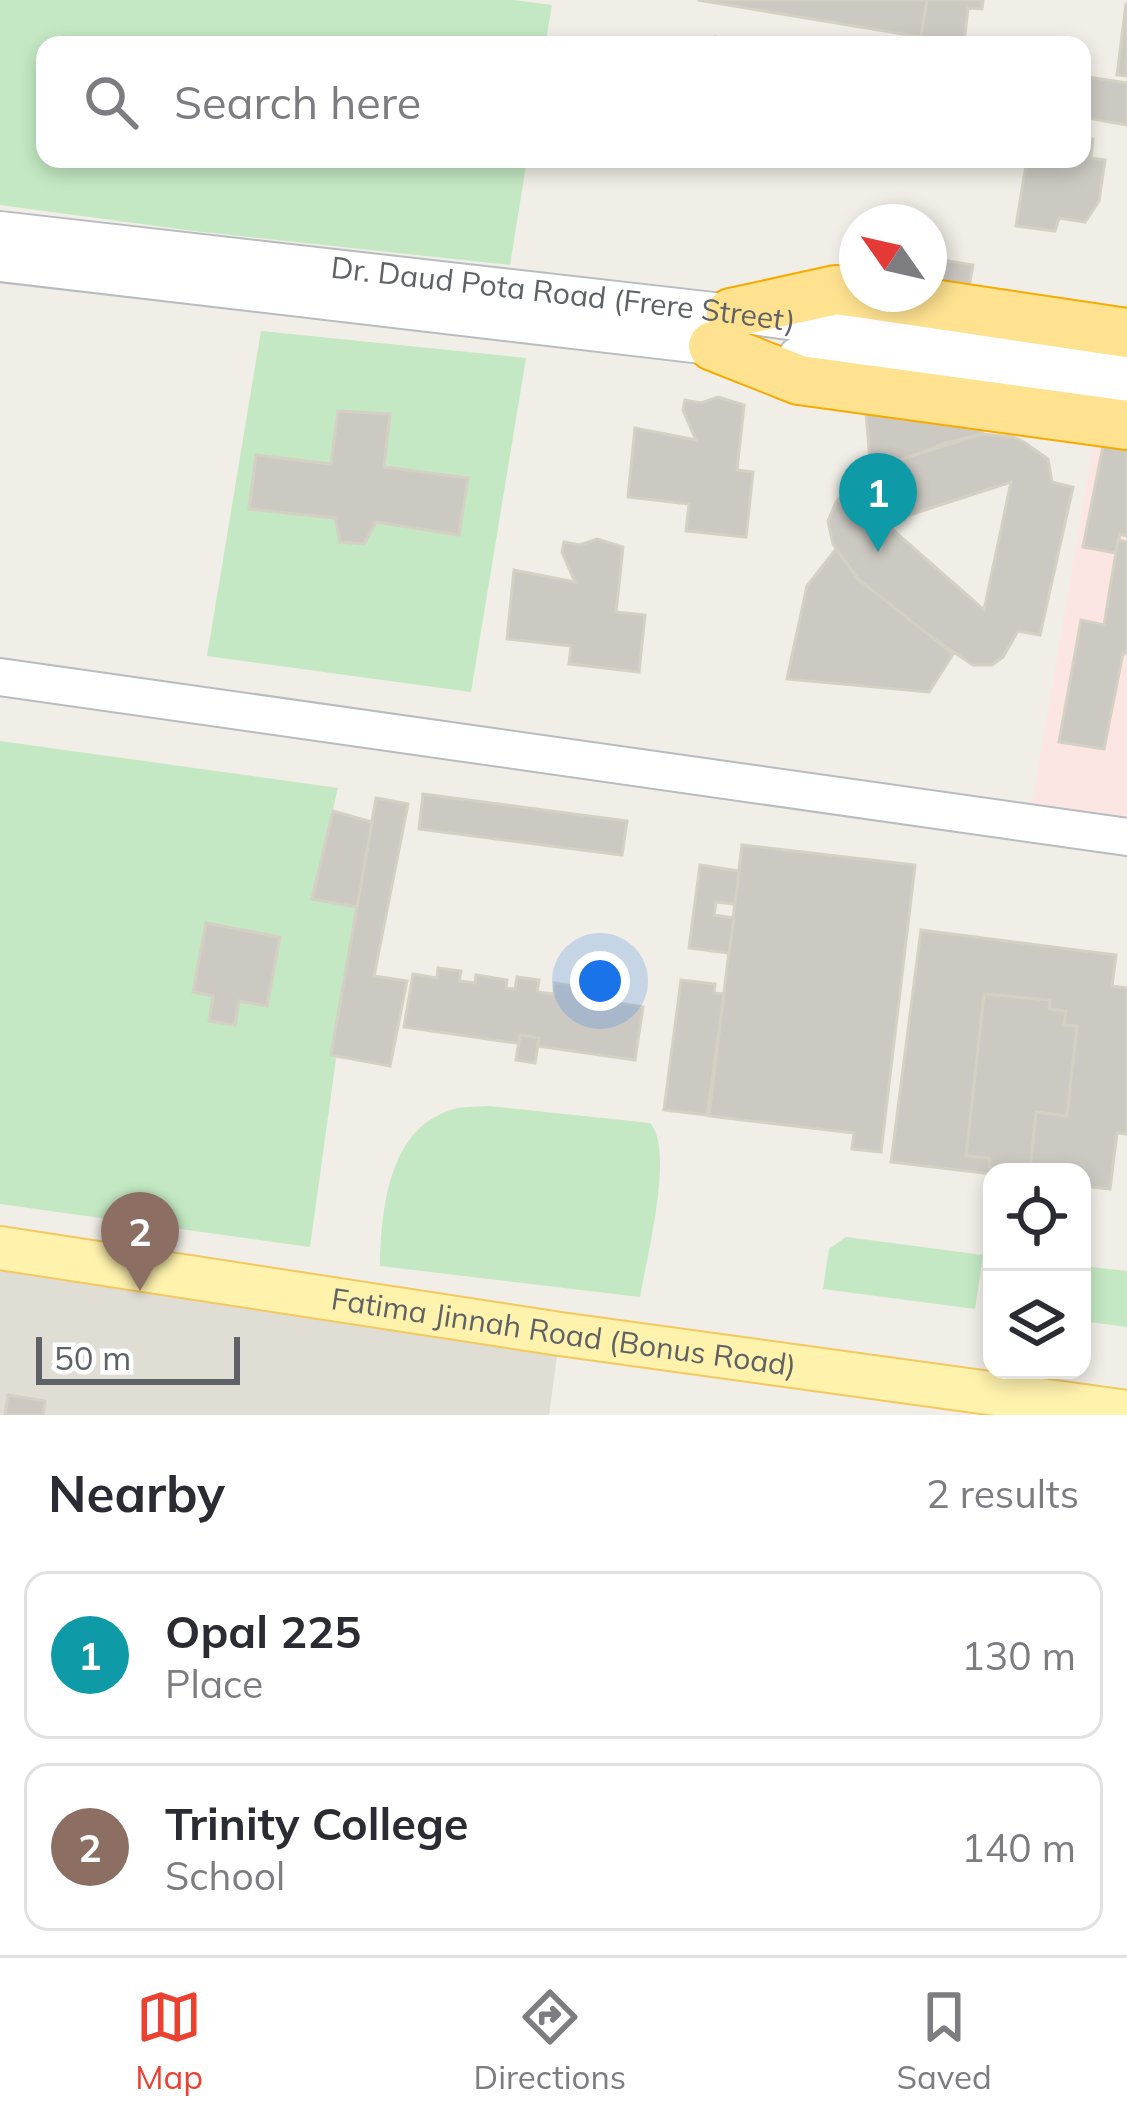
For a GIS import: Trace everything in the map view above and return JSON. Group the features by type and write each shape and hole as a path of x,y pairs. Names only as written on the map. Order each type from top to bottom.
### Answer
{"highway":[{"path":"722,329 839,290"},
{"path":"947,306 1127,332"},
{"path":"722,329 799,380 1127,425"}],"main road":[{"name":"Dr. Daud Pota Road (Frere Street)","path":"0,230 722,329 1127,396"},
{"name":"Dr. Daud Pota Road (Frere Street)","path":"0,263 1127,368"},
{"path":"0,677 1127,837"},
{"name":"Fatima Jinnah Road (Bonus Road)","path":"0,1248 560,1334 1127,1412"}],"shaded area":[{"path":"1097,422 1127,425 1127,837 1029,823"},
{"path":"0,1249 560,1334 549,1415 0,1415"}],"green space":[{"path":"0,0 513,0 552,5 547,36 36,36 36,168 526,168 510,265 0,205"},
{"path":"261,331 526,358 471,692 207,656"},
{"path":"0,741 338,788 312,898 357,907 310,1247 0,1204"},
{"path":"489,1106 650,1123 657,1136 659,1180 640,1297 380,1266 386,1198 401,1153 413,1135 451,1110"},
{"path":"846,1237 983,1255 975,1309 823,1289 829,1249"},
{"path":"1091,1267 1127,1271 1127,1327 1091,1322"}],"building":[{"path":"698,0 927,0 921,36"},
{"path":"927,0 983,0 982,9 968,8 965,36 921,36"},
{"path":"1127,4 1127,76 1117,75"},
{"path":"1091,77 1127,83 1127,125 1091,119"},
{"path":"1091,158 1105,160 1099,201 1085,222 1059,218 1055,231 1016,226 1026,168 1091,168"},
{"path":"947,261 973,265 969,287 947,284"},
{"path":"718,397 744,405 737,470 753,472 746,537 686,531 689,504 628,497 635,428 696,440 683,410 685,400 701,403"},
{"path":"338,411 390,414 384,467 468,478 459,535 376,522 364,544 340,542 335,518 249,509 256,455 331,464"},
{"path":"866,413 987,418 982,434 945,443 871,473"},
{"path":"1106,431 1127,434 1127,536 1120,534 1116,553 1083,547"},
{"path":"982,434 1013,437 1048,459 1052,482 1073,487 1040,635 1018,631 1003,657 992,665 973,665 912,624 858,579 833,544 828,521 836,502 856,480 893,462","holes":["1011,482 984,610 885,523"]},
{"path":"597,539 623,547 616,612 645,615 639,672 569,664 571,646 507,639 514,570 575,582 562,552 564,542 580,545"},
{"path":"1118,540 1127,542 1127,654 1123,653 1104,749 1059,742 1081,620 1104,625"},
{"path":"836,549 858,579 953,654 929,692 787,679 807,586"},
{"path":"423,794 627,821 622,855 419,829"},
{"path":"376,798 408,804 374,976 407,981 390,1066 331,1055"},
{"path":"333,811 372,822 357,907 312,899"},
{"path":"742,845 915,865 881,1152 852,1149 854,1133 709,1116"},
{"path":"700,865 739,871 735,904 716,902 714,915 734,918 729,953 689,948"},
{"path":"206,923 280,937 267,1006 239,1001 235,1025 209,1021 213,996 193,992"},
{"path":"921,930 1116,955 1112,986 1127,988 1127,1134 1117,1133 1110,1189 1091,1187 1091,1163 983,1163 983,1173 891,1162"},
{"path":"438,968 461,971 459,981 475,983 476,975 507,980 506,988 515,989 517,977 539,980 537,992 554,994 555,983 579,987 577,998 598,1001 599,991 620,993 619,1003 643,1007 635,1060 404,1027 413,974 437,978"},
{"path":"681,980 715,984 714,993 724,994 707,1115 664,1110"},
{"path":"984,994 1050,1000 1049,1009 1066,1011 1064,1025 1077,1026 1067,1116 1036,1112 1031,1163 989,1163 990,1158 966,1156"},
{"path":"520,1035 539,1038 535,1063 516,1060"},
{"path":"8,1395 45,1401 43,1415 5,1415"}],"place":[{"name":"Opal 225","path":"878,552"},
{"name":"Trinity College","path":"140,1291"}]}
